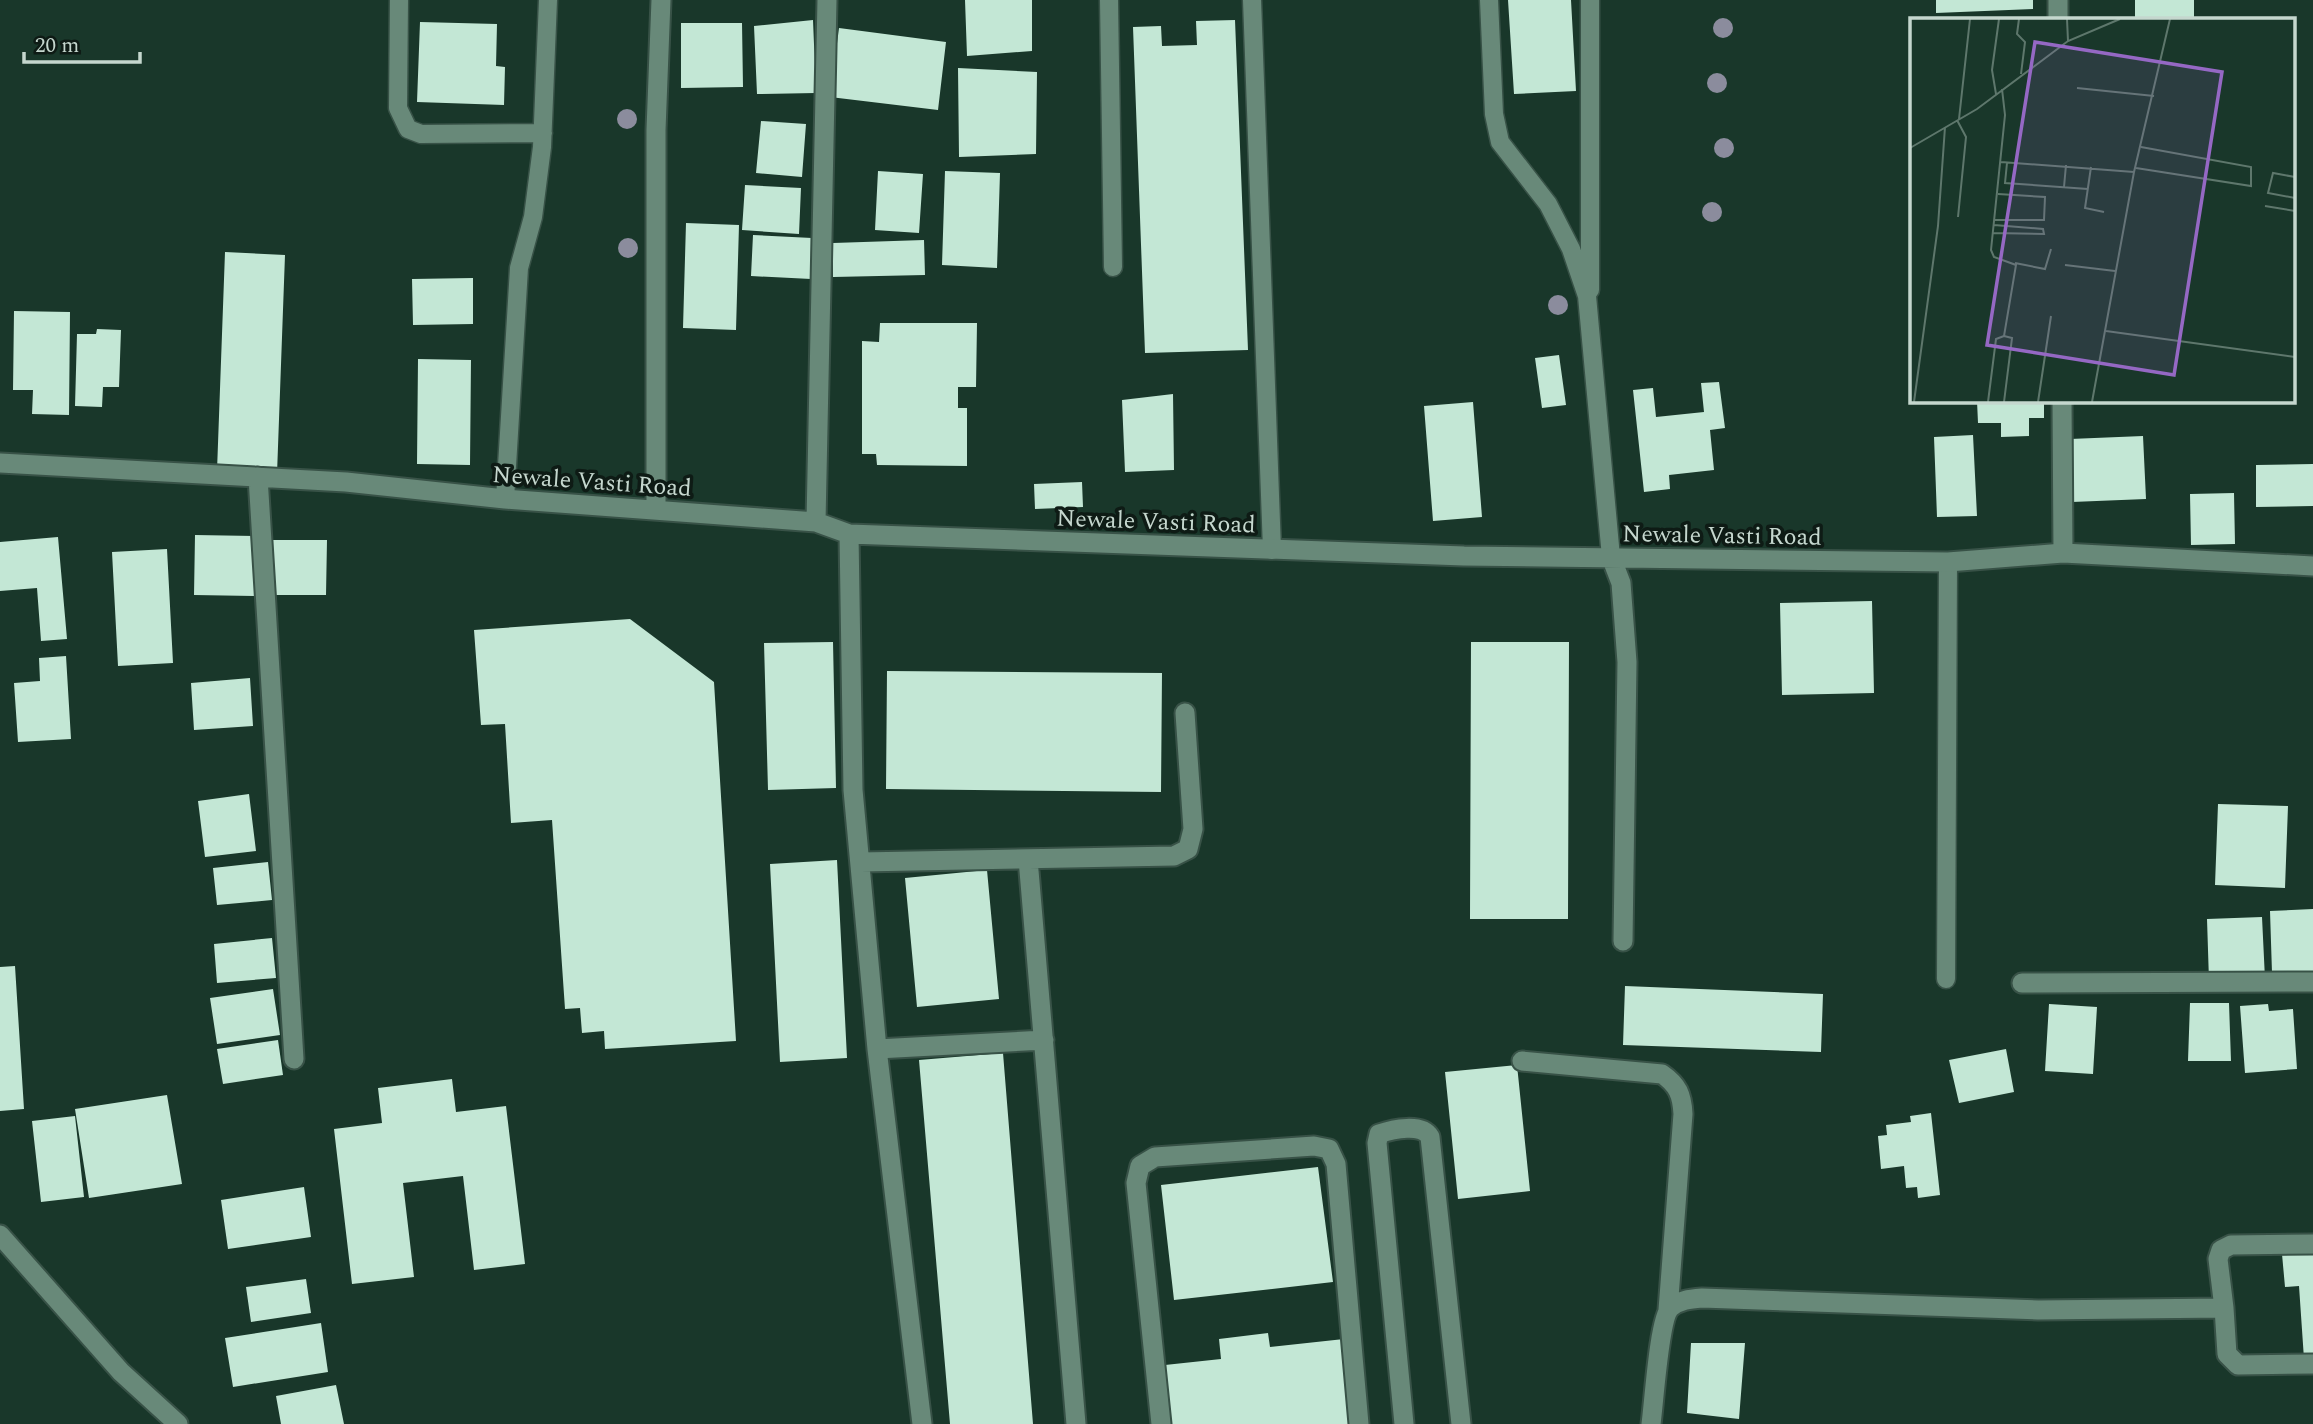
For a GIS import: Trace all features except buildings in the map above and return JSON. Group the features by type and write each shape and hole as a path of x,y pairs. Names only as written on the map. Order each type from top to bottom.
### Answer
{"street":[{"path":"656,510 656,130 661,0"},
{"path":"816,522 827,0"},
{"path":"2058,0 2058,18"},
{"path":"2062,402 2063,553"},
{"name":"Newale Vasti Road","path":"0,463 346,482 505,499 816,522 849,534 1272,550 1948,562 2063,553 2313,565"},
{"path":"258,477 294,1059"},
{"path":"849,534 853,790 877,1049 922,1424"},
{"path":"1611,557 1621,583 1627,662 1623,941"},
{"path":"861,862 1174,856 1188,849 1193,829 1185,713"},
{"path":"1028,859 1076,1424"},
{"path":"2022,983 2313,982"},
{"path":"877,1049 1044,1040"},
{"path":"1522,1061 1662,1074 1676,1084 1682,1098 1684,1114 1668,1310 1662,1331 1651,1424"},
{"path":"1404,1424 1377,1143 1379,1134 1387,1131 1420,1128 1430,1137 1461,1424"},
{"path":"1161,1424 1136,1183 1140,1166 1155,1157 1314,1146 1329,1149 1336,1164 1359,1424"},
{"path":"0,1235 121,1372 178,1424"},
{"path":"2313,1244 2231,1245 2221,1250 2218,1259 2227,1354 2238,1365 2313,1364"},
{"path":"1668,1310 1681,1301 1702,1298 2038,1310 2224,1308"}],"lane":[{"path":"399,0 398,108 408,129 421,134 543,133"},
{"path":"505,499 519,268 533,217 543,133 548,0"},
{"path":"1109,0 1114,267"},
{"path":"1252,0 1272,550"},
{"path":"1489,0 1494,114 1500,142 1548,204 1571,249 1587,296 1611,557"},
{"path":"1590,0 1590,318"},
{"path":"1946,979 1948,562"}]}
